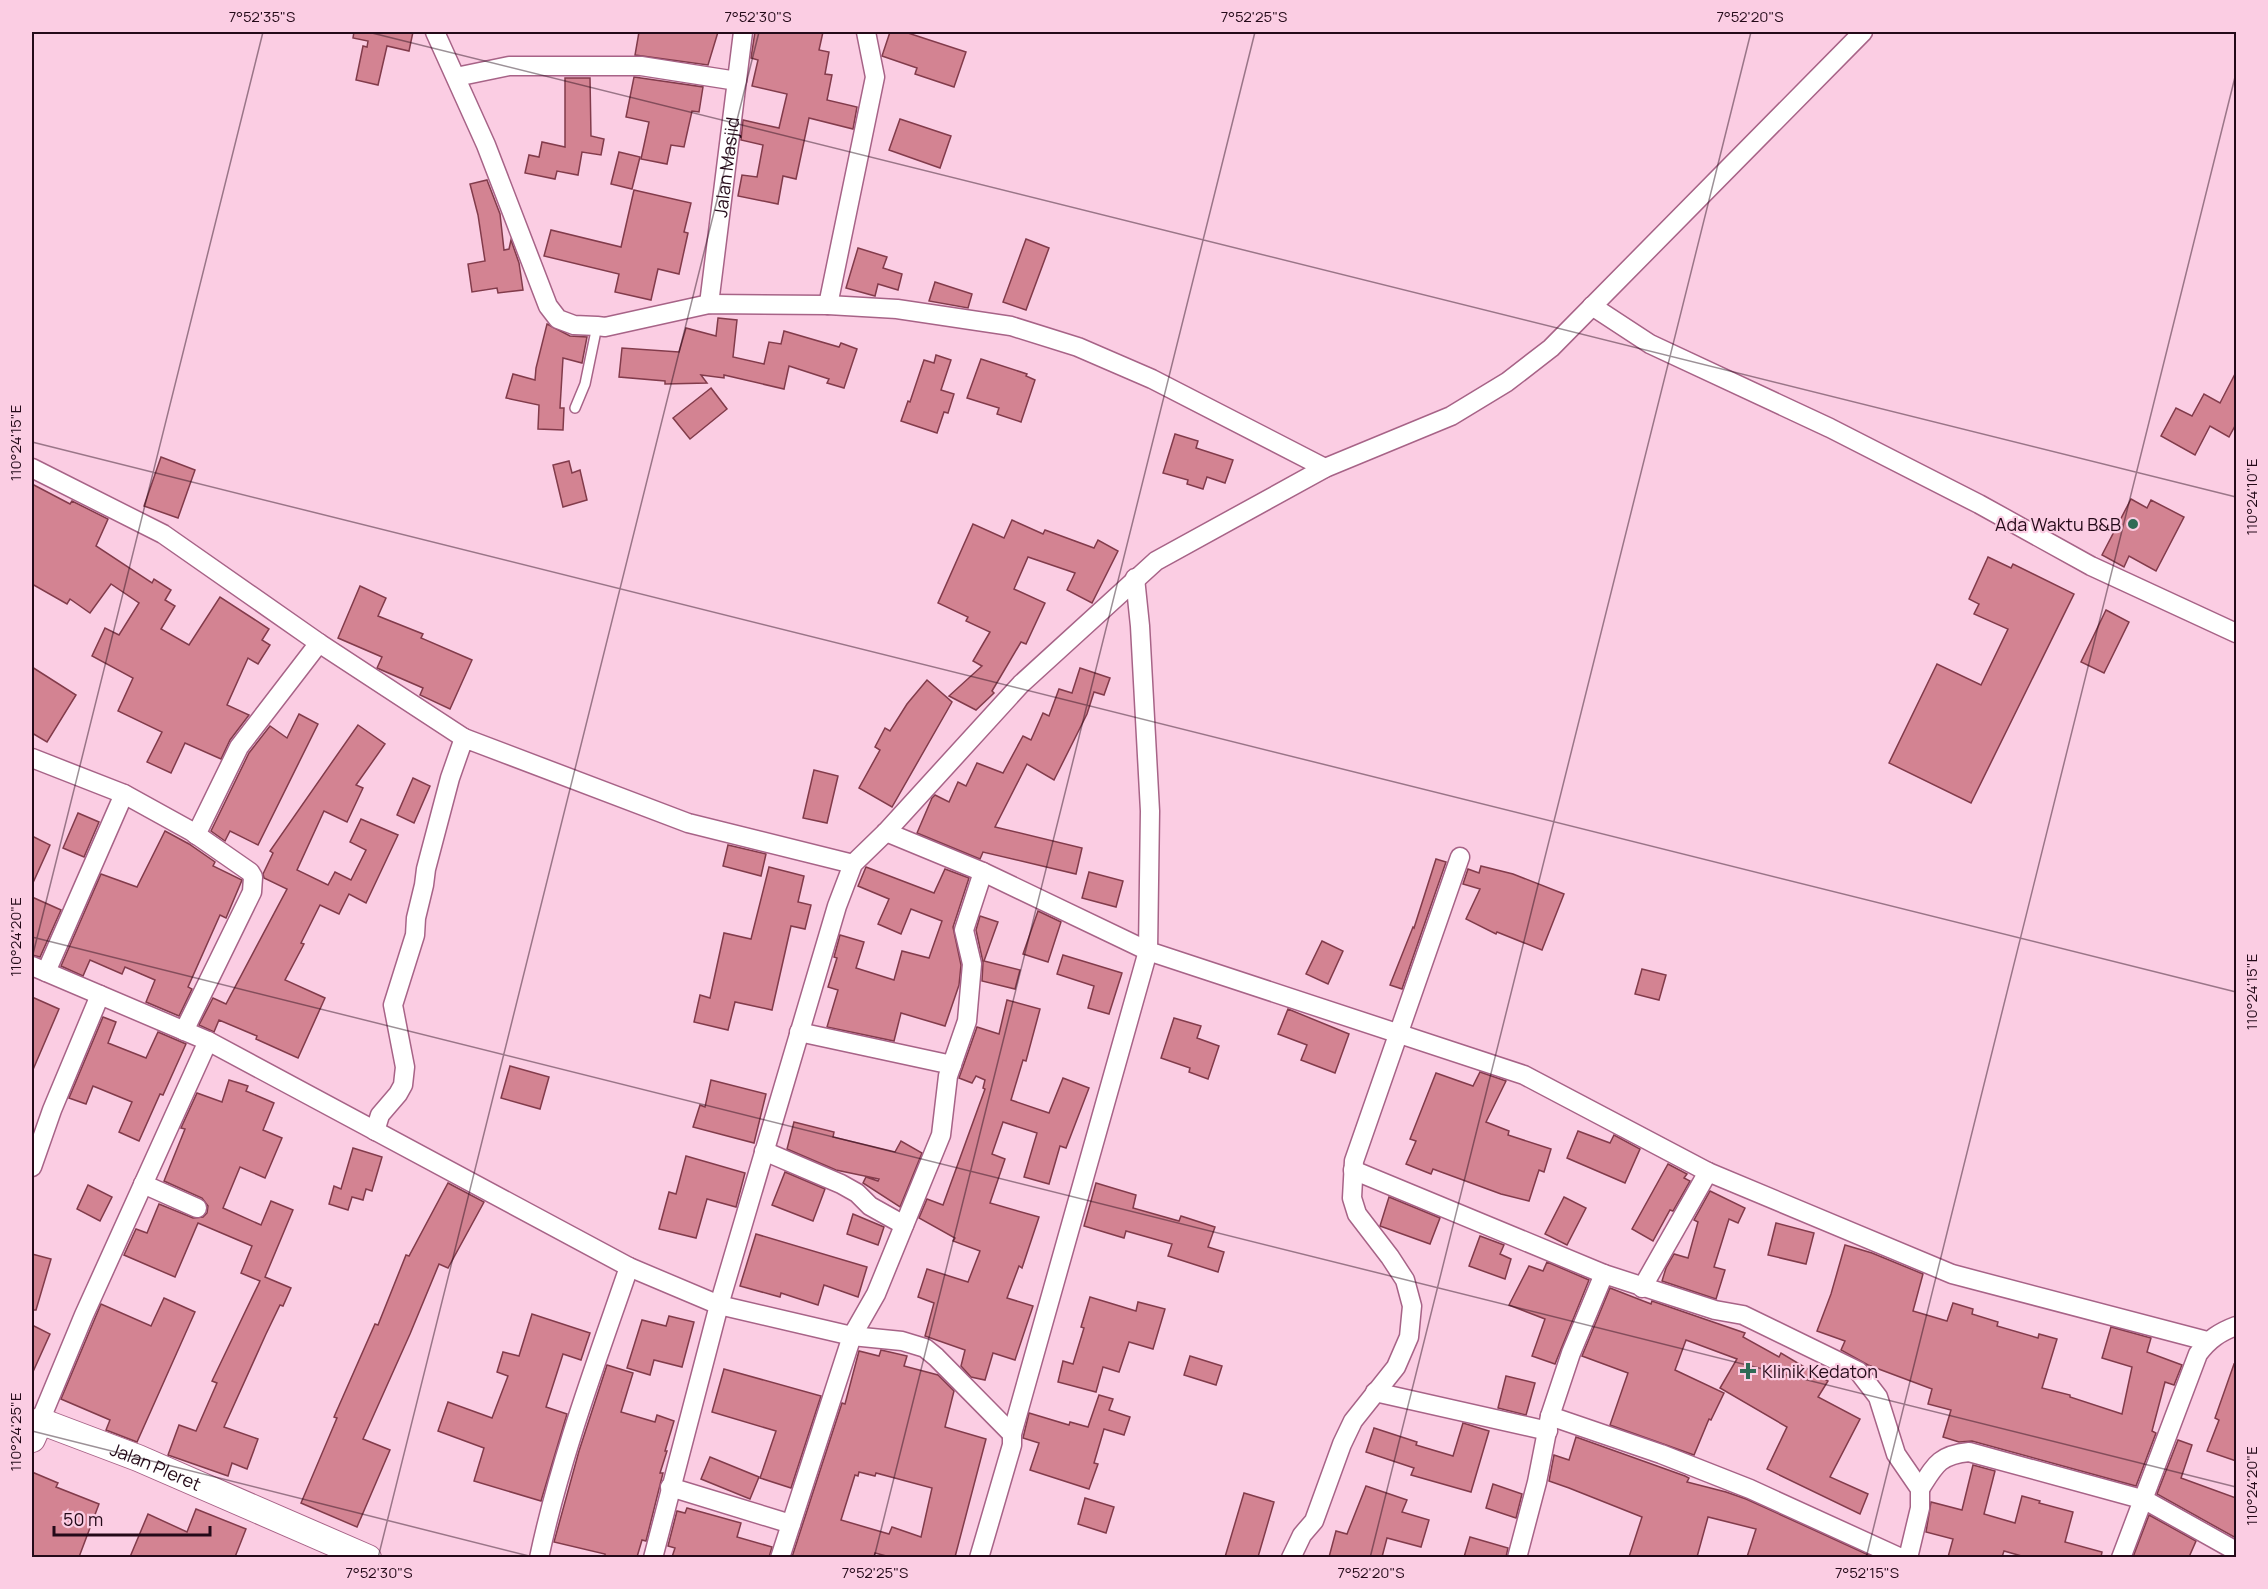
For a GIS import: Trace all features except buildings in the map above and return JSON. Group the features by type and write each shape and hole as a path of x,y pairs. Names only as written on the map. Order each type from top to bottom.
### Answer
{"main road":[{"name":"Jalan Pleret","path":"36,1430 138,1458 368,1557"}],"street":[{"path":"435,32 486,145 548,306 558,319 574,325 605,327 709,304 828,305 897,309 1011,326 1078,347 1152,379 1325,468"},
{"name":"Jalan Masjid","path":"709,304 743,32"},
{"path":"828,305 875,77 866,32"},
{"path":"652,1557 719,1305 837,906 853,864 886,832 1022,684 1156,561 1325,468 1451,416 1498,388 1551,348 1863,32"},
{"path":"456,76 509,66 641,66 737,81"},
{"path":"1592,306 1650,344 1830,428 1979,504 2091,566 2236,633"},
{"path":"32,468 163,534 319,643 464,738 688,823 853,864"},
{"path":"979,1557 1148,951 1150,811 1140,626 1135,578"},
{"path":"196,835 239,747 319,643"},
{"path":"375,1131 383,1109 399,1094 403,1085 405,1067 393,1005 415,935 426,868 450,778 464,738"},
{"path":"32,758 124,794 196,835 254,877 252,892 184,1031"},
{"path":"124,794 39,969 208,1041 629,1268 719,1305 852,1336 902,1341 925,1348 1012,1434"},
{"path":"886,832 983,872 1148,951 1524,1075 1708,1172 1952,1274 2207,1341"},
{"path":"1291,1557 1302,1535 1314,1521 1342,1444 1353,1421 1396,1367 1409,1337 1412,1306 1405,1280 1357,1214 1352,1198 1353,1170 1460,857"},
{"path":"780,1557 852,1336 876,1294 941,1135 948,1076 967,1021 972,964 964,930 983,872"},
{"path":"32,1167 52,1110 100,995"},
{"path":"799,1032 952,1065"},
{"path":"36,1430 84,1315 208,1041"},
{"path":"764,1151 841,1184 857,1193 870,1206 904,1225"},
{"path":"1353,1170 1604,1275 1715,1310 1743,1315 1858,1371 1878,1397 1896,1454 1920,1489"},
{"path":"1642,1288 1708,1172"},
{"path":"143,1184 197,1208"},
{"path":"539,1557 546,1526 586,1394 629,1268"},
{"path":"1517,1557 1531,1508 1549,1424 1571,1353 1604,1275"},
{"path":"2121,1557 2145,1500 2198,1354 2207,1341 2236,1326"},
{"path":"1375,1392 1549,1424 1661,1454 1750,1489 1901,1557"},
{"path":"1908,1557 1920,1508 1920,1489 1937,1462 1952,1454 1969,1452 2145,1500 2236,1551"},
{"path":"670,1487 791,1524"}],"lane":[{"path":"575,408 585,384 597,326"}],"place":[{"name":"Ada Waktu B&B","path":"2133,524"},
{"name":"Klinik Kedaton","path":"1748,1371"}]}
